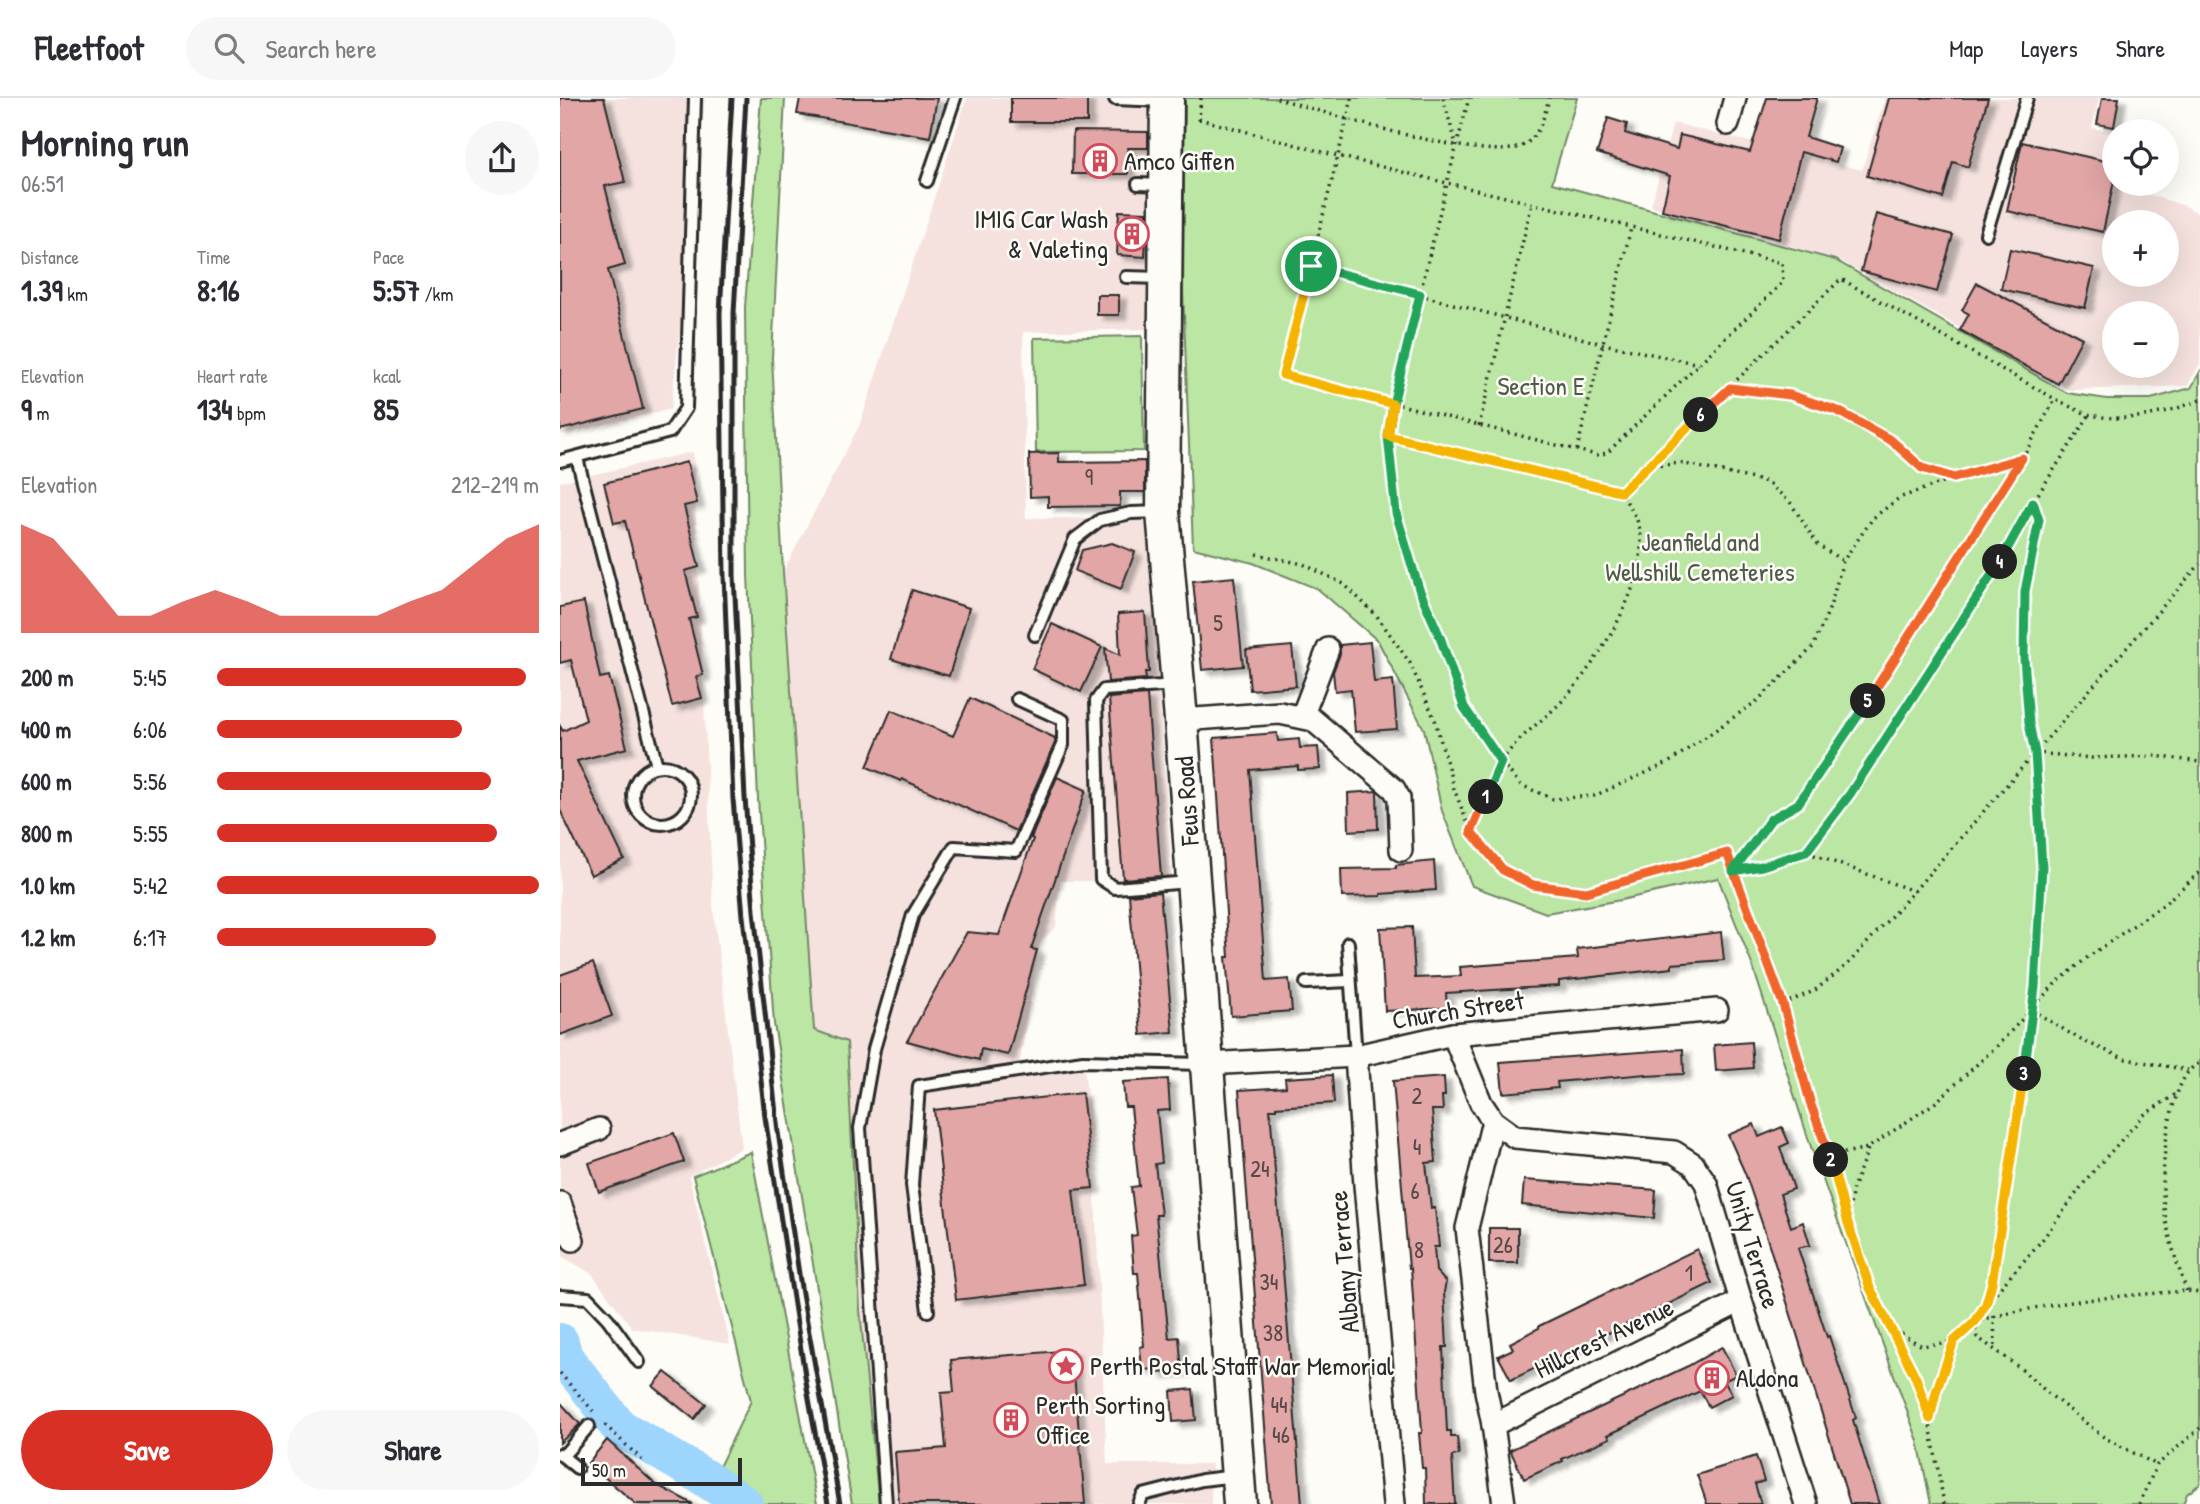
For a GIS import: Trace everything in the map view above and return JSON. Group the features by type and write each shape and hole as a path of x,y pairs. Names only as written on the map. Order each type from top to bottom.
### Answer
{"street":[{"path":"1728,124 1735,98"},
{"name":"Feus Road","path":"1167,99 1152,185 1165,278 1163,512 1239,1490"},
{"path":"1302,717 1328,649"},
{"path":"1181,720 1280,713 1313,720 1394,789 1399,798 1401,850"},
{"name":"Church Street","path":"1207,1064 1356,1056 1452,1034 1717,1010"},
{"path":"1452,1034 1481,1103 1493,1121 1467,1228 1486,1391 1504,1504"},
{"name":"Albany Terrace","path":"1356,1056 1394,1504"},
{"name":"Unity Terrace","path":"1493,1121 1516,1137 1674,1152 1693,1164 1706,1183 1806,1504"},
{"path":"560,1144 599,1129"},
{"path":"560,1203 573,1240"},
{"name":"Hillcrest Avenue","path":"1493,1425 1741,1301"}],"lane":[{"path":"560,461 670,432 687,408 695,98"},
{"path":"927,181 955,98"},
{"path":"1986,234 2027,98"},
{"path":"1115,99 1167,99"},
{"path":"1126,277 1165,278"},
{"path":"577,458 657,766"},
{"path":"1035,635 1075,538 1100,520 1131,513 1163,512"},
{"path":"1178,684 1104,690 1096,701 1101,879 1115,888 1192,881"},
{"path":"886,1504 860,1128 874,1049 913,915 954,847 1016,851 1063,745 1063,720 1017,699"},
{"path":"657,766 677,770 691,789 687,809 680,817 663,824 648,820 640,814 633,799 636,781 647,769 657,766"},
{"path":"1348,943 1356,1056"},
{"path":"1306,983 1350,981"},
{"path":"928,1311 912,1185 919,1086 1083,1061 1207,1064"},
{"path":"561,1296 588,1298 608,1319 639,1362"},
{"path":"577,1468 562,1455 589,1426"},
{"path":"1139,1504 1143,1495 1202,1480 1239,1490"}],"path":[{"path":"1201,98 1199,119 1338,156 1447,183 1782,263 1783,282 1607,453 1597,455 1283,375 1311,266 1338,156 1346,119 1352,98"},
{"path":"1277,98 1346,119 1456,146 1506,151 1523,145 1535,136 1549,98"},
{"path":"1443,98 1456,146"},
{"path":"1469,98 1393,404 1388,436 1396,513 1419,589 1440,637 1464,707 1501,762 1521,785 1553,799 1594,796 1668,763 1757,701 1813,648 1830,607 1843,561 1873,517 1899,498 2022,458"},
{"path":"1479,426 1532,203"},
{"path":"1577,450 1631,228"},
{"path":"1311,266 1603,344 1699,364"},
{"path":"1621,492 1840,279 2055,400 2090,414 2134,418 2178,409 2200,400"},
{"path":"1730,388 1790,395 1838,411 1892,441 1922,468 1954,478"},
{"path":"1733,871 1771,819 1798,804 1823,771 2022,458 2055,400"},
{"path":"1733,871 1762,866 1806,852 1857,783 2007,550 2033,502 2090,414"},
{"path":"1388,436 1621,492 1639,525 1640,561 1625,610 1606,642 1565,698 1519,741 1501,762 1471,832"},
{"path":"1646,467 1681,463 1767,482 1790,502 1818,545 1843,561"},
{"path":"1986,1304 1992,1283 2011,1165 2032,1010 2042,866 2035,753 2029,723 2024,658 2025,591 2039,520 2033,502"},
{"path":"1256,554 1303,564 1343,583 1377,616 1410,663 1435,720 1454,789 1471,832 1503,870 1533,885 1586,892 1727,853 1783,1004 1811,1105 1830,1156 1847,1220 1870,1288 1916,1378 1930,1419 1944,1504"},
{"path":"1783,1004 1814,991 1847,965 2200,564"},
{"path":"2035,753 2091,758 2155,756 2200,762"},
{"path":"1806,852 1914,891"},
{"path":"1830,1156 1868,1148 1936,1102 1997,1046 2054,985 2163,905 2200,872"},
{"path":"2032,1010 2081,1040 2126,1059 2189,1070"},
{"path":"2187,1291 2174,1254 2164,1206 2165,1149 2176,1094 2189,1070 2200,1062"},
{"path":"1930,1419 1936,1392 1954,1341 1975,1322 1986,1304 2042,1240 2090,1175 2144,1115 2176,1094"},
{"path":"1847,1220 1853,1188 1868,1148"},
{"path":"1975,1322 2024,1308 2102,1297 2187,1291 2200,1293"},
{"path":"1994,1316 1995,1350"},
{"path":"1975,1322 1977,1337 2020,1368 2049,1394 2105,1438 2157,1465"},
{"path":"1892,1328 1922,1346 1954,1341"},
{"path":"2139,1504 2157,1465 2200,1429"}],"shaded area":[{"path":"560,98 705,98 671,409 560,435"},
{"path":"967,98 1153,98 1152,329 1023,332 1026,518 1148,519 1172,881 1060,881 1056,927 1040,942 1019,1066 1082,1055 1092,1130 1107,1464 1212,1464 1211,1504 879,1504 860,1310 847,1042 814,1030 783,572 860,424"},
{"path":"1885,98 2099,98 2092,128 2102,130 2102,196 2152,196 2186,206 2200,215 2200,364 2187,386 2070,390 1839,260 1651,206 1673,123 1862,170"},
{"path":"693,452 713,906 742,1148 689,1176 730,1344 632,1328 592,1274 560,1255 560,482"}],"green space":[{"path":"761,98 785,98 772,358 783,572 814,1030 847,1042 860,1310 879,1504 852,1504 774,1024 758,799 748,575 745,307"},
{"name":"Jeanfield and Wellshill Cemeteries","path":"1185,98 1577,98 1552,183 1835,260 2067,393 2107,399 2151,399 2191,388 2200,372 2200,1484 2187,1494 2183,1504 1931,1504 1918,1441 1810,1144 1753,967 1718,878 1621,900 1546,913 1472,886 1442,811 1424,729 1378,641 1318,589 1253,563 1193,548 1183,290"},
{"path":"1142,336 1144,451 1036,452 1034,338"},
{"path":"751,1152 817,1504 733,1504 718,1469 751,1401 693,1176"}],"building":[{"path":"560,98 604,98 625,182 605,186 625,265 608,270 643,409 560,430"},
{"path":"800,98 937,98 930,137 797,114"},
{"path":"1011,98 1087,98 1087,122 1011,122"},
{"path":"1767,98 1817,98 1806,137 1840,148 1836,162 1801,152 1779,239 1662,210 1670,176 1597,153 1608,118 1627,124 1625,133 1677,149 1680,135 1750,152"},
{"path":"1889,98 1988,98 1968,167 1953,162 1943,198 1867,176"},
{"path":"2102,98 2119,98 2115,119 2102,119 2102,125 2097,124"},
{"name":"Amco Giffen","path":"1073,131 1148,132 1148,148 1128,148 1128,174 1072,174"},
{"path":"2022,142 2102,160 2102,196 2111,196 2108,210 2102,210 2102,232 2007,211"},
{"name":"IMIG Car Wash & Valeting","path":"1119,211 1147,212 1145,257 1117,255"},
{"path":"1876,214 1953,235 1937,292 1861,271"},
{"path":"2010,249 2094,268 2085,308 2001,289"},
{"path":"1977,283 2082,338 2058,384 1960,330 1969,314 1962,310"},
{"path":"1097,295 1119,295 1119,315 1097,315"},
{"path":"1059,453 1059,462 1145,461 1145,492 1120,492 1120,506 1048,507 1048,496 1030,497 1029,454"},
{"path":"687,462 697,503 684,506 699,567 685,571 697,617 689,619 703,675 696,677 702,698 672,706 625,521 614,523 604,483"},
{"path":"1112,543 1135,552 1121,589 1075,571 1082,550"},
{"path":"1234,577 1243,666 1202,670 1193,581"},
{"path":"912,590 969,608 949,676 891,659"},
{"path":"584,602 600,678 609,676 627,748 577,761 624,859 591,875 560,810 560,726 563,731 586,720 571,660 560,663 560,607"},
{"path":"1145,612 1149,672 1145,672 1146,679 1108,682 1105,648 1120,655 1118,614"},
{"path":"1052,624 1102,647 1081,692 1032,669"},
{"path":"1370,642 1374,682 1393,680 1397,729 1355,732 1351,689 1335,691 1333,672 1340,654 1340,645"},
{"path":"1292,646 1296,686 1250,690 1246,650"},
{"path":"1147,695 1161,876 1123,879 1109,698"},
{"path":"970,698 1055,738 1016,831 902,779 901,781 867,767 891,710 953,736"},
{"path":"1277,733 1278,741 1299,739 1300,748 1318,747 1320,769 1298,770 1298,766 1250,770 1266,981 1289,979 1292,1011 1231,1016 1214,738"},
{"path":"1057,777 1086,790 1031,949 1037,950 1008,1055 981,1049 979,1060 907,1041 967,932 999,935 1033,839 1031,838"},
{"path":"1377,791 1378,829 1349,831 1348,793"},
{"path":"1434,861 1436,890 1342,897 1341,869 1396,868 1396,865"},
{"path":"1160,892 1173,1032 1141,1035 1129,895"},
{"path":"1412,927 1415,978 1461,976 1460,967 1578,958 1577,949 1721,932 1724,960 1672,964 1672,968 1559,981 1559,986 1446,993 1447,1008 1385,1011 1380,928"},
{"path":"593,963 612,1016 560,1035 560,975"},
{"path":"1751,1042 1753,1068 1716,1071 1714,1045"},
{"path":"1683,1049 1684,1074 1646,1074 1557,1082 1558,1088 1503,1093 1500,1062"},
{"path":"1332,1075 1334,1103 1270,1109 1302,1504 1271,1504 1239,1090 1286,1087 1285,1078"},
{"path":"1444,1077 1443,1110 1432,1110 1436,1162 1426,1163 1439,1247 1434,1247 1436,1271 1446,1282 1444,1292 1447,1347 1443,1347 1447,1431 1451,1431 1451,1437 1457,1437 1459,1455 1452,1456 1455,1504 1426,1504 1425,1468 1422,1468 1419,1433 1422,1433 1411,1268 1393,1081"},
{"path":"1168,1079 1170,1110 1157,1111 1162,1163 1155,1164 1161,1215 1156,1215 1169,1338 1179,1337 1182,1371 1156,1373 1156,1369 1142,1370 1140,1347 1144,1346 1138,1273 1134,1273 1131,1236 1137,1235 1131,1187 1139,1186 1131,1107 1125,1107 1123,1082"},
{"path":"1082,1093 1093,1188 1073,1190 1084,1285 956,1300 934,1110"},
{"path":"1754,1124 1759,1137 1782,1127 1789,1143 1780,1147 1794,1189 1780,1194 1791,1227 1803,1222 1810,1245 1798,1248 1856,1418 1853,1420 1879,1504 1850,1504 1766,1235 1745,1173 1728,1135"},
{"path":"674,1133 684,1162 599,1192 589,1163"},
{"path":"1524,1180 1656,1190 1654,1218 1522,1205"},
{"path":"1489,1228 1518,1228 1518,1263 1489,1263"},
{"path":"1697,1249 1712,1283 1511,1380 1498,1356 1513,1349 1510,1343 1539,1326"},
{"path":"1722,1347 1736,1375 1724,1381 1732,1395 1709,1407 1700,1391 1524,1479 1510,1450 1688,1366"},
{"name":"Perth Sorting Office","path":"1072,1350 1085,1504 899,1504 895,1452 946,1448 941,1393 954,1392 951,1360"},
{"path":"665,1372 706,1404 694,1419 653,1386"},
{"path":"1193,1389 1196,1420 1173,1422 1171,1391"},
{"path":"560,1402 580,1424 560,1443"},
{"path":"607,1440 655,1484 693,1504 636,1504 588,1463"},
{"path":"1756,1456 1764,1481 1755,1484 1761,1504 1707,1504 1697,1475"}],"waterway":[{"path":"560,1342 564,1357 619,1427 744,1504"}],"railway":[{"path":"732,98 720,313 724,575 733,799 765,1117 806,1382 828,1504"},
{"path":"746,98 734,313 734,575 745,798 754,911 778,1132 802,1294 840,1504"}],"place":[{"name":"Amco Giffen","path":"1100,161"},
{"name":"IMIG Car Wash & Valeting","path":"1132,234"},
{"name":"Perth Postal Staff War Memorial","path":"1066,1366"},
{"name":"Aldona","path":"1712,1378"},
{"name":"Perth Sorting Office","path":"1011,1420"}],"route":[{"path":"1311,266 1283,375 1393,404 1388,436 1621,492 1730,388 1790,395 1838,411 1892,441 1922,468 1954,478 2022,458 1823,771 1798,804 1771,819 1733,871 1762,866 1806,852 1850,794 2007,550 2033,502 2039,520 2025,591 2024,658 2029,723 2035,753 2042,866 2035,987 1992,1283 1986,1304 1975,1322 1954,1341 1936,1392 1930,1419 1916,1378 1870,1288 1847,1220 1830,1156 1811,1105 1783,1004 1727,853 1586,892 1533,885 1503,870 1471,832 1501,762 1464,707 1440,637 1419,589 1396,513 1388,436 1393,404 1420,294 1311,266"}],"park label":[{"name":"Section E","path":"1541,386"}]}
